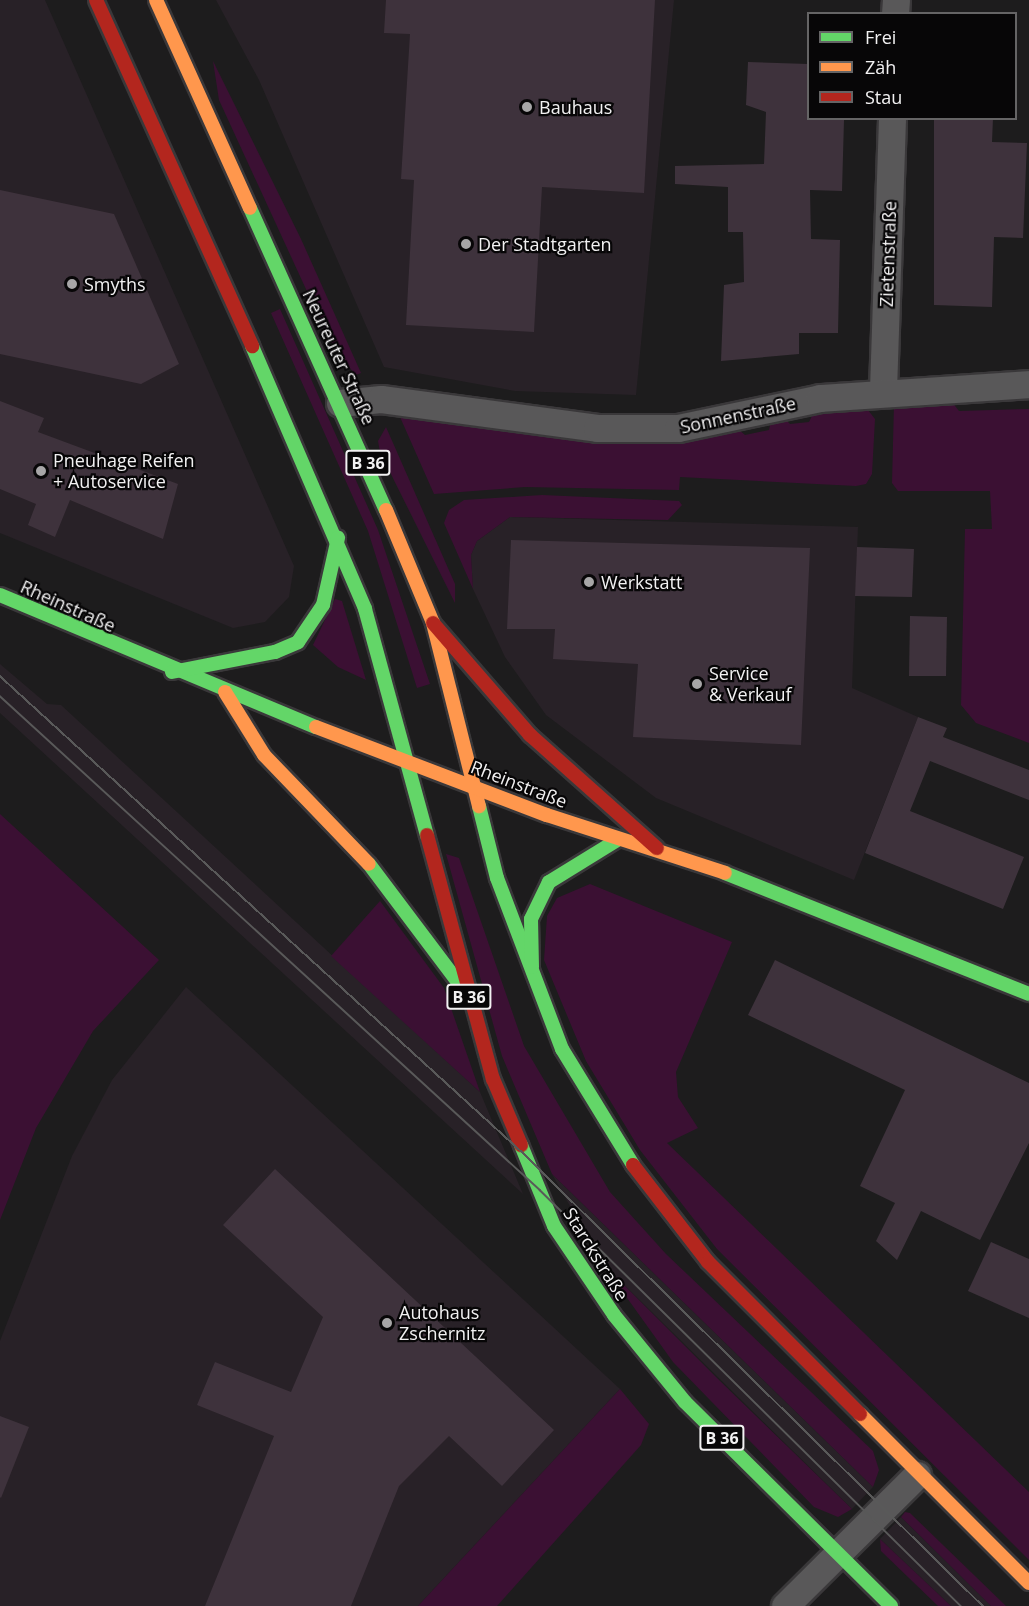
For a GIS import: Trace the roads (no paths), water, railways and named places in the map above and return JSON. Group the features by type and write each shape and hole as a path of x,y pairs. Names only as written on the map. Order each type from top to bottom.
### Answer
{"main road":[{"path":"96,0 338,538 365,609 405,760"},
{"name":"Neureuter Straße","path":"156,0 390,509 433,623 497,878 533,984"},
{"path":"172,672 275,652 298,642 323,605 338,538"},
{"name":"Rheinstraße","path":"0,595 172,672 619,839 764,885 1029,994"},
{"path":"433,623 530,735 661,851"},
{"path":"225,692 264,755 355,845 470,998"},
{"name":"Starckstraße","path":"405,760 493,1079 554,1226 648,1360 891,1606"},
{"path":"533,984 531,919 537,901 564,870 619,839"},
{"name":"B 36","path":"533,984 611,1136 668,1215 750,1308 1029,1583"}],"street":[{"name":"Zietenstraße","path":"883,390 892,120"},
{"name":"Sonnenstraße","path":"340,403 381,399 597,428 678,428 883,390 1029,384"},
{"path":"785,1606 917,1475"}],"tram line":[{"path":"0,676 522,1152 983,1606"},
{"path":"0,696 540,1190 961,1606"}],"place":[{"name":"Bauhaus","path":"527,107"},
{"name":"Der Stadtgarten","path":"466,244"},
{"name":"Smyths","path":"72,284"},
{"name":"Pneuhage Reifen + Autoservice","path":"41,471"},
{"name":"Werkstatt","path":"589,582"},
{"name":"Service & Verkauf","path":"697,684"},
{"name":"Autohaus Zschernitz","path":"387,1323"}]}
